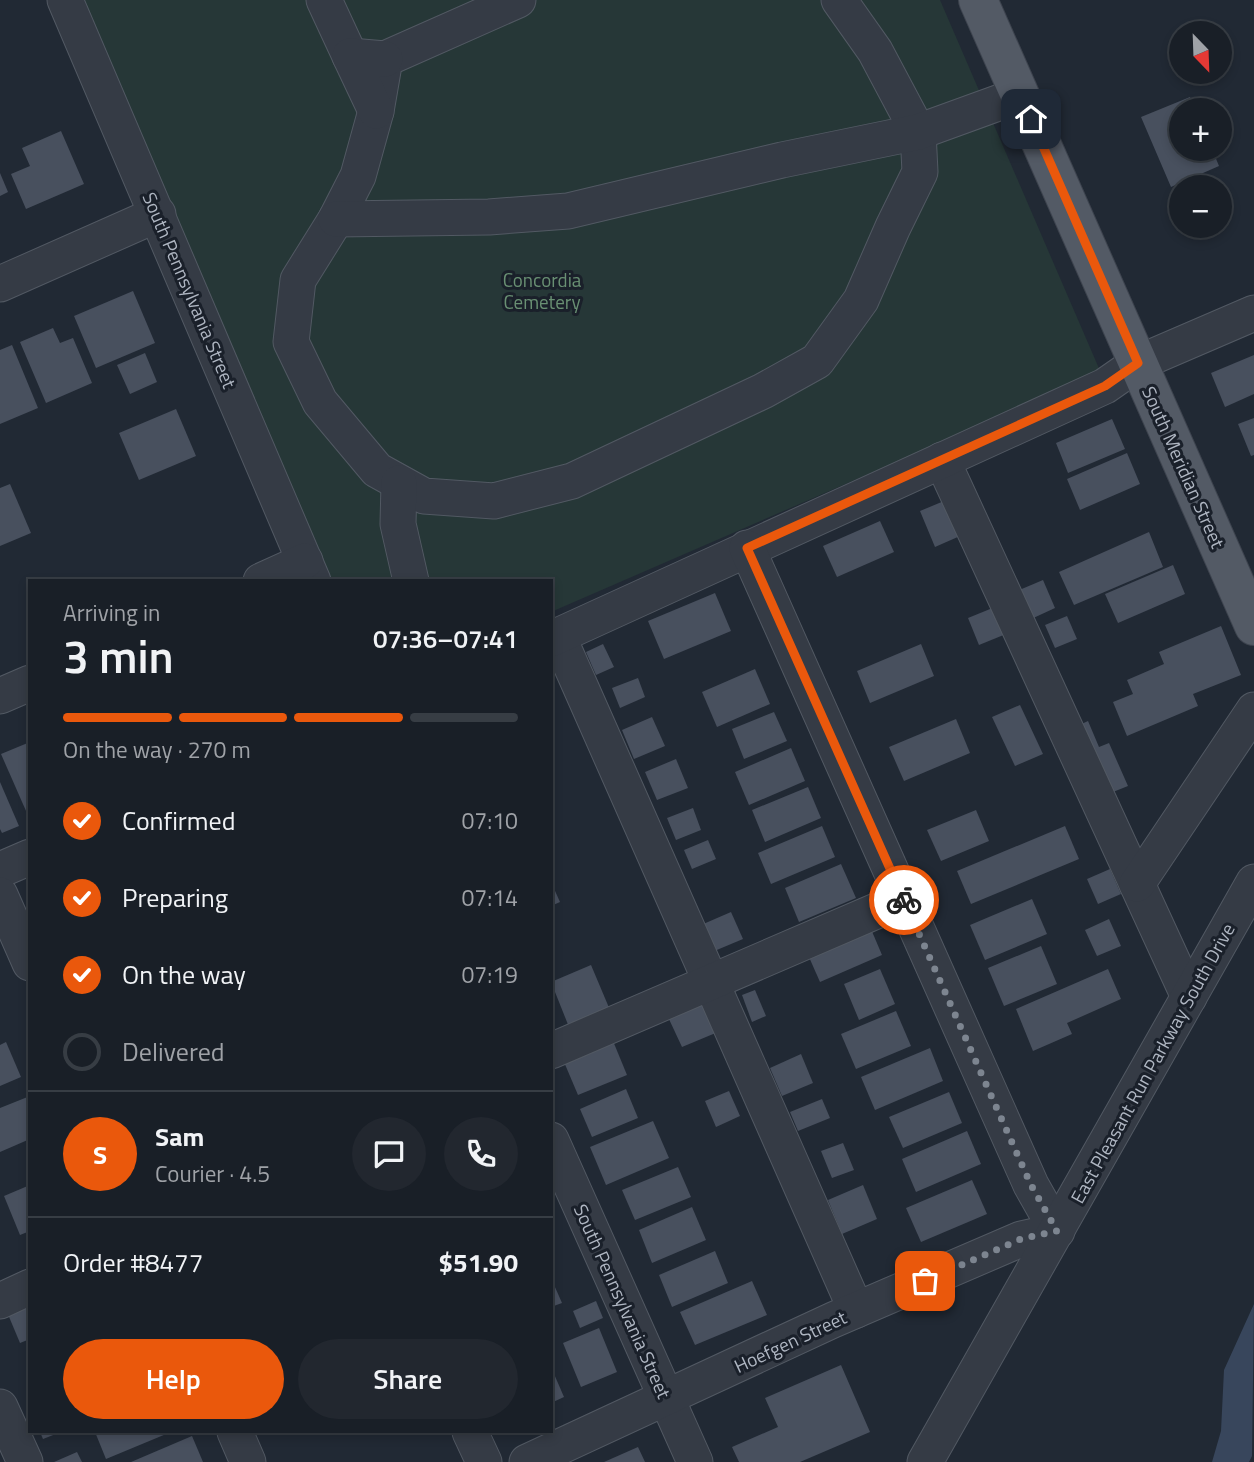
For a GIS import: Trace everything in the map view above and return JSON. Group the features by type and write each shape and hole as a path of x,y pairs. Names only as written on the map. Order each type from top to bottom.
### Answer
{"main road":[{"name":"South Meridian Street","path":"978,0 1254,626"}],"street":[{"name":"South Pennsylvania Street","path":"65,0 309,571"},
{"path":"324,0 376,111"},
{"path":"350,56 385,59 518,0"},
{"path":"385,59 376,111 358,176 299,280 291,342 320,402 377,470 424,496 494,501 572,481 762,391 817,361 861,300 920,172 918,132 876,51 839,0"},
{"path":"336,219 489,217 568,211 782,160 918,132 1020,95"},
{"path":"0,284 158,214"},
{"path":"856,1311 711,982 554,637 1105,386 1138,363 1254,313"},
{"path":"942,460 1189,998"},
{"path":"399,482 398,524 411,579"},
{"path":"747,548 1031,1185 1057,1231"},
{"path":"271,579 309,571"},
{"path":"0,696 28,684"},
{"path":"1137,884 1254,710"},
{"path":"0,870 28,858"},
{"name":"East Pleasant Run Parkway South Drive","path":"925,1462 1254,882"},
{"path":"0,895 28,958"},
{"path":"553,1050 904,899"},
{"name":"South Pennsylvania Street","path":"553,1144 695,1462"},
{"name":"Hoefgen Street","path":"527,1462 856,1311 1021,1239 1057,1231"},
{"path":"0,1301 28,1288"},
{"path":"0,1407 25,1462"},
{"path":"235,1433 248,1462"},
{"path":"470,1433 484,1462"}],"green space":[{"name":"Concordia Cemetery","path":"78,0 940,0 1101,373 553,611 553,579 326,579"}],"water":[{"path":"1254,1304 1252,1456 1249,1462 1212,1462 1221,1431 1224,1370"}],"building":[{"path":"1169,106 1169,161 1217,161 1219,166 1198,175 1169,175 1169,182 1141,117"},
{"path":"61,131 84,184 26,209 11,174 30,166 22,148"},
{"path":"0,173 8,192 0,196"},
{"path":"133,291 155,343 96,368 74,316"},
{"path":"53,328 60,343 73,338 92,383 46,403 20,342"},
{"path":"12,345 38,408 0,424 0,350"},
{"path":"145,353 157,382 130,394 117,365"},
{"path":"1254,355 1254,394 1225,407 1211,373"},
{"path":"176,409 196,456 139,480 119,433"},
{"path":"1254,418 1254,455 1251,456 1238,424"},
{"path":"1112,419 1125,449 1068,473 1056,443"},
{"path":"1127,453 1140,484 1080,510 1067,479"},
{"path":"10,484 31,533 0,546 0,488"},
{"path":"944,501 960,536 935,547 920,511"},
{"path":"880,521 894,552 837,577 823,546"},
{"path":"1149,532 1163,567 1074,605 1059,572"},
{"path":"1173,565 1185,594 1118,623 1105,594"},
{"path":"1043,580 1055,608 1029,620 1017,591"},
{"path":"715,593 731,631 664,659 648,621"},
{"path":"995,607 1006,634 979,645 968,618"},
{"path":"1067,616 1077,639 1055,648 1045,625"},
{"path":"1221,626 1241,675 1193,694 1198,706 1127,736 1113,702 1133,694 1127,680 1164,664 1159,652"},
{"path":"603,644 614,667 596,675 586,652"},
{"path":"921,644 934,676 870,703 857,671"},
{"path":"755,669 770,704 717,727 702,692"},
{"path":"638,678 645,697 620,708 612,688"},
{"path":"1020,705 1043,754 1015,766 992,717"},
{"path":"774,712 787,741 744,759 732,729"},
{"path":"652,717 665,746 634,759 622,730"},
{"path":"956,719 970,753 904,781 889,747"},
{"path":"1088,721 1099,747 1109,743 1128,786 1103,796 1073,728"},
{"path":"28,743 28,815 1,754"},
{"path":"791,748 805,781 749,805 735,772"},
{"path":"676,759 688,788 657,800 645,772"},
{"path":"0,782 19,826 2,833 0,829"},
{"path":"808,787 821,818 765,842 752,810"},
{"path":"693,808 701,830 676,840 667,818"},
{"path":"976,810 989,841 941,861 927,830"},
{"path":"822,826 835,857 771,884 758,853"},
{"path":"1065,826 1079,859 971,904 957,871"},
{"path":"708,840 716,859 692,869 684,850"},
{"path":"841,864 856,898 799,922 785,888"},
{"path":"1110,869 1121,894 1098,904 1087,879"},
{"path":"553,886 560,902 553,905"},
{"path":"1032,899 1047,934 985,960 970,925"},
{"path":"731,912 743,939 712,952 701,925"},
{"path":"1109,919 1121,946 1097,956 1085,930"},
{"path":"868,922 882,955 820,982 805,948"},
{"path":"1041,946 1057,984 1004,1006 988,968"},
{"path":"591,965 610,1010 569,1027 553,981"},
{"path":"880,969 895,1004 859,1020 844,984"},
{"path":"1108,969 1121,999 1067,1023 1072,1034 1033,1051 1016,1009"},
{"path":"755,990 766,1016 752,1022 742,995"},
{"path":"705,1001 718,1032 682,1047 668,1017"},
{"path":"896,1011 911,1046 856,1069 841,1034"},
{"path":"613,1041 627,1075 578,1095 564,1062"},
{"path":"6,1042 21,1077 0,1086 0,1045"},
{"path":"930,1048 943,1081 875,1110 861,1077"},
{"path":"801,1054 813,1083 782,1096 770,1068"},
{"path":"626,1089 638,1118 592,1137 580,1109"},
{"path":"729,1091 740,1116 716,1127 705,1101"},
{"path":"949,1092 962,1123 903,1148 889,1117"},
{"path":"28,1097 28,1140 0,1152 0,1108"},
{"path":"822,1099 830,1118 798,1131 790,1112"},
{"path":"653,1121 669,1158 606,1185 590,1147"},
{"path":"967,1131 981,1164 916,1192 902,1159"},
{"path":"843,1143 854,1170 832,1178 821,1151"},
{"path":"678,1167 691,1197 635,1220 622,1190"},
{"path":"972,1180 987,1214 921,1242 906,1208"},
{"path":"863,1185 877,1219 842,1234 828,1200"},
{"path":"28,1186 28,1232 20,1235 4,1196"},
{"path":"692,1207 706,1240 652,1263 639,1230"},
{"path":"715,1251 728,1283 672,1307 659,1275"},
{"path":"752,1281 767,1315 695,1345 680,1312"},
{"path":"553,1283 562,1303 553,1306"},
{"path":"596,1301 603,1318 580,1328 573,1311"},
{"path":"28,1303 28,1340 20,1343 7,1312"},
{"path":"599,1328 617,1372 581,1387 563,1343"},
{"path":"841,1365 870,1432 800,1462 739,1462 732,1447 778,1427 765,1398"},
{"path":"553,1372 564,1397 553,1402"},
{"path":"40,1433 58,1433 43,1439"},
{"path":"95,1433 169,1433 106,1459"},
{"path":"192,1436 203,1462 131,1462"},
{"path":"638,1447 645,1462 604,1462"},
{"path":"77,1452 82,1462 54,1462"}],"way so far":[{"path":"904,900 1031,1185 1057,1231 1021,1239 925,1281"}],"route":[{"path":"904,900 747,548 1105,386 1138,363 1031,119"}]}
